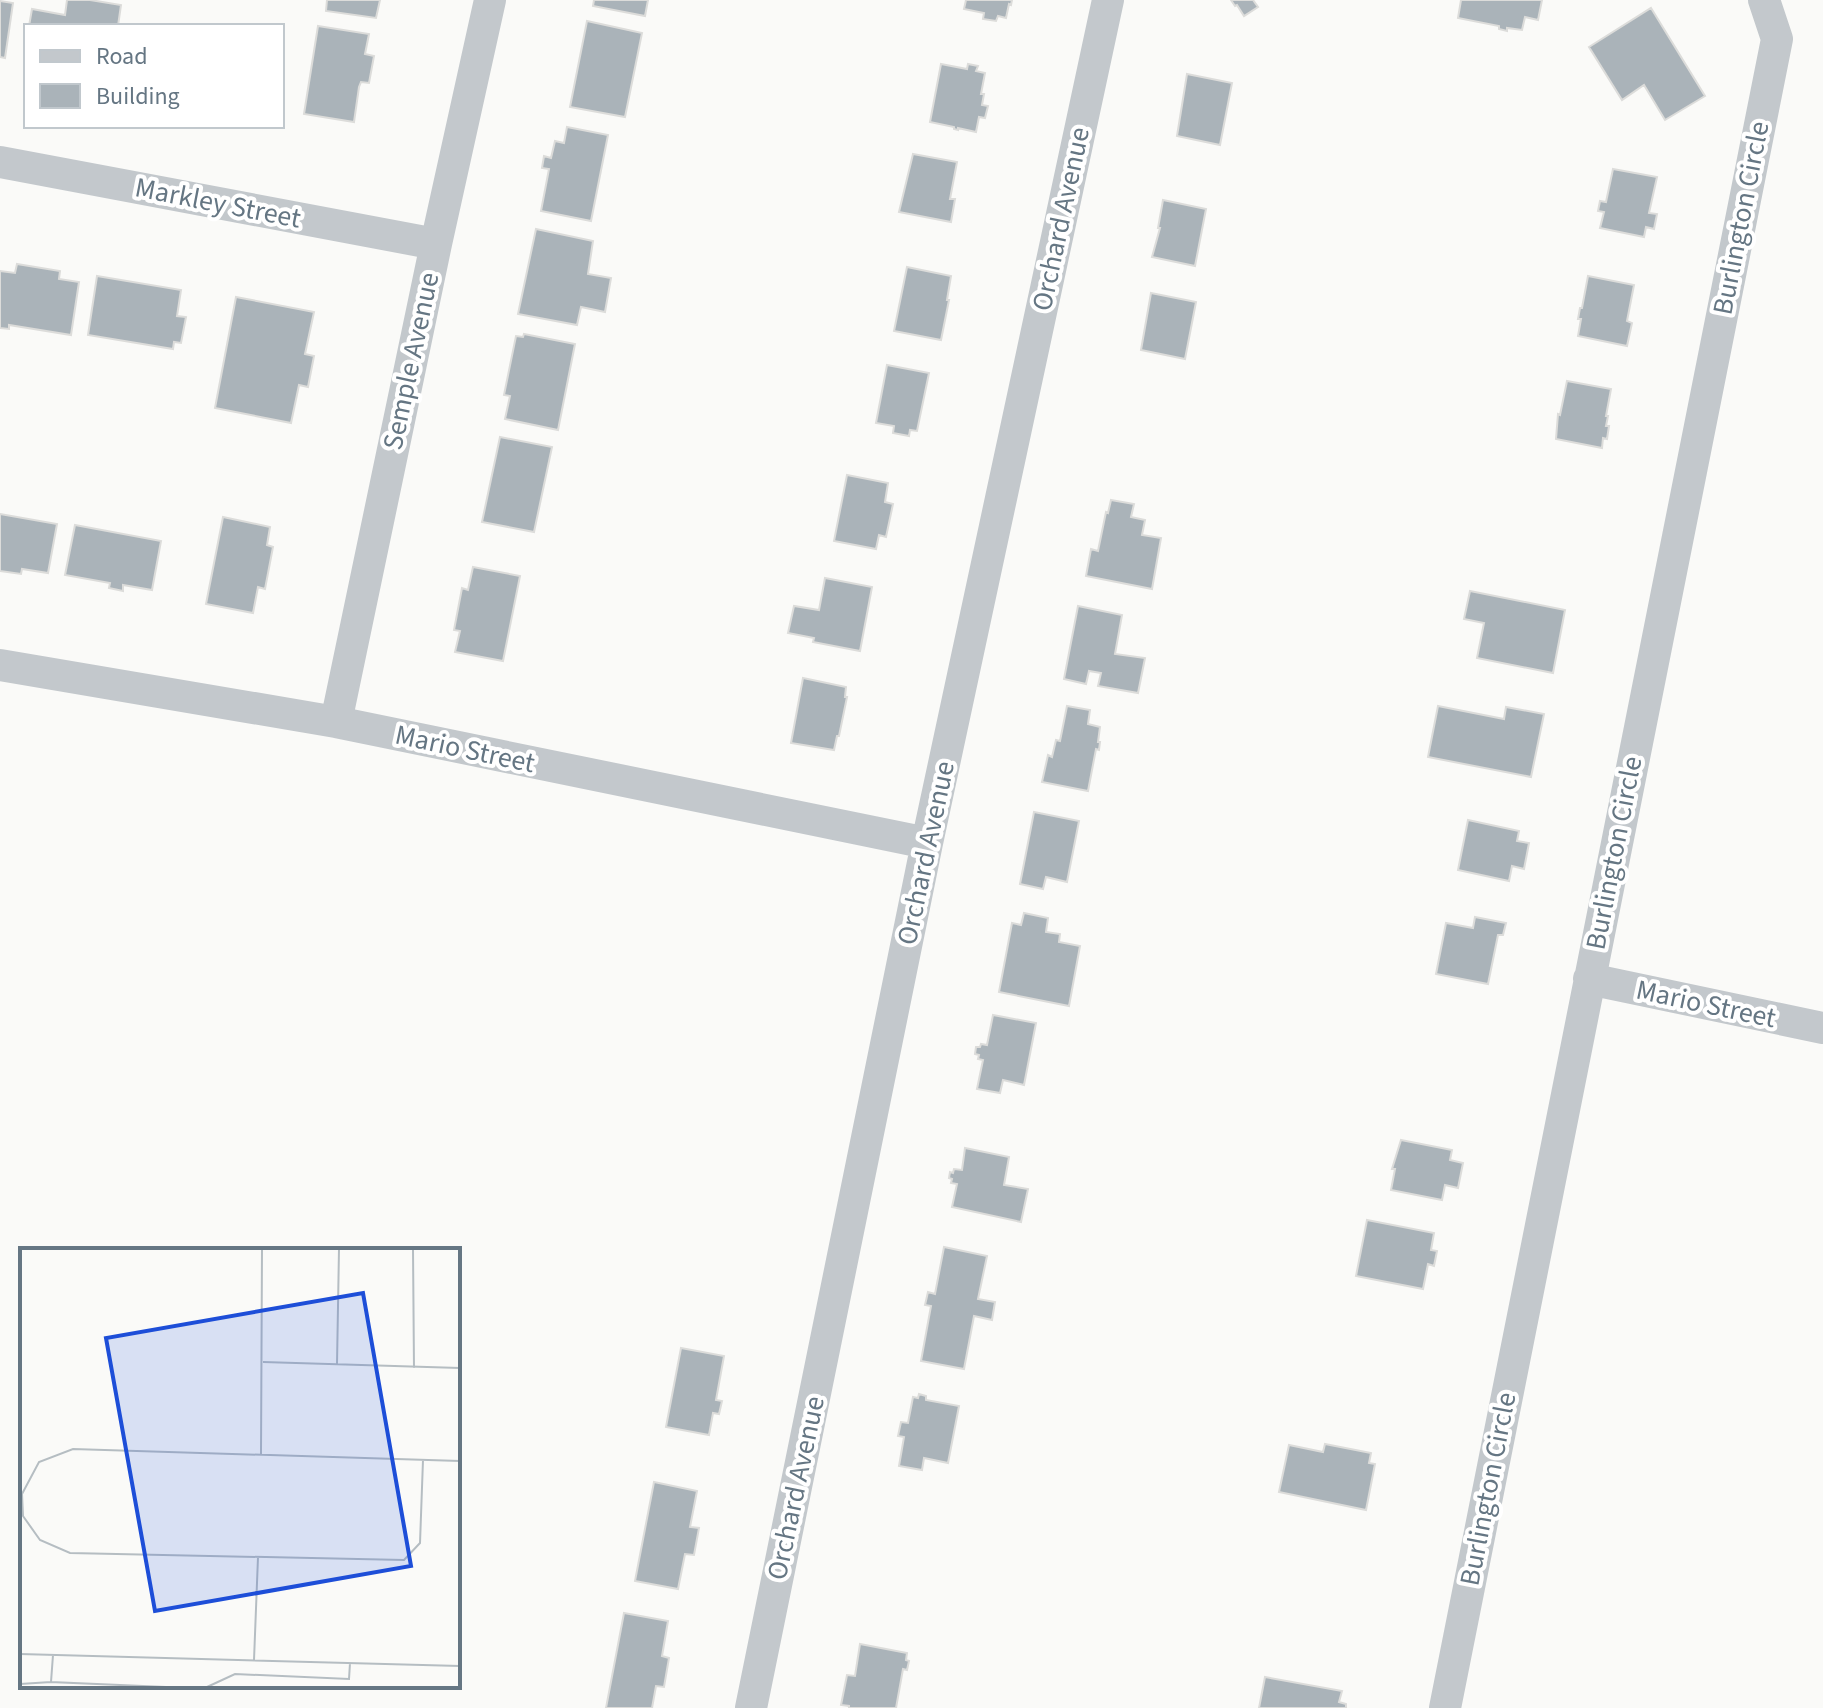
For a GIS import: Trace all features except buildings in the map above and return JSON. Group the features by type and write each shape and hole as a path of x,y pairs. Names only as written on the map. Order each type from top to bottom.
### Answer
{"street":[{"name":"Semple Avenue","path":"336,722 490,0"},
{"name":"Orchard Avenue","path":"751,1708 927,843 1108,0"},
{"name":"Burlington Circle","path":"1445,1708 1777,39 1764,0"},
{"name":"Markley Street","path":"0,162 436,244"},
{"name":"Mario Street","path":"0,665 336,722 927,843"},
{"name":"Mario Street","path":"1589,979 1823,1028"}]}
